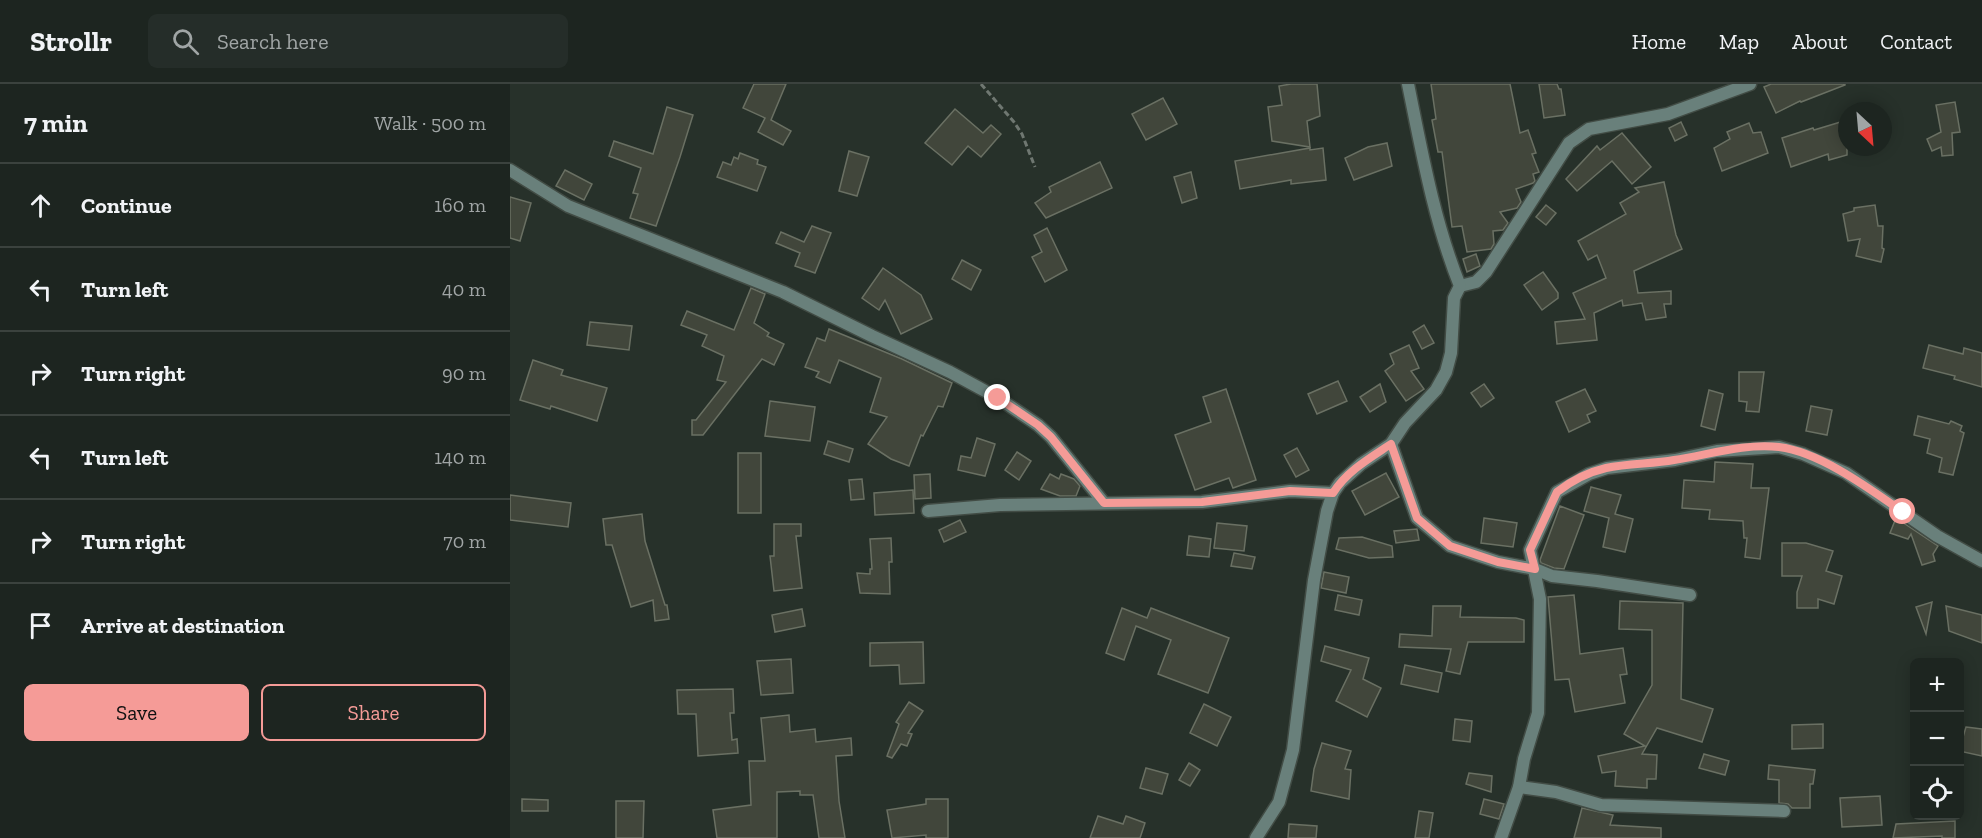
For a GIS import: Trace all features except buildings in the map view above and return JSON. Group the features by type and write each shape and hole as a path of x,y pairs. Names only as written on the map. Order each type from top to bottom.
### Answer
{"street":[{"path":"1256,838 1278,802 1293,750 1314,580 1327,511 1333,493 1340,483 1362,464 1391,444 1405,423 1436,390 1446,372 1451,353 1454,298 1460,286 1445,249 1408,84"},
{"path":"1460,286 1476,282 1486,272 1569,143 1579,135 1594,127 1668,114 1750,84"},
{"path":"510,170 568,206 783,292 950,372 998,398 1038,425 1051,437 1104,503"},
{"path":"1391,444 1417,518 1450,546 1498,562 1535,569 1552,576 1597,580 1690,595"},
{"path":"1501,838 1520,787 1524,759 1538,713 1540,599 1530,550 1557,492 1563,487 1607,468 1675,460 1717,451 1779,447 1803,454 1846,473 1937,536 1982,561"},
{"path":"928,511 1000,505 1202,502 1290,491 1333,493"},
{"path":"1520,787 1556,792 1601,805 1784,811"}],"path":[{"path":"981,84 1022,134 1035,167"}],"route":[{"path":"998,398 1038,425 1051,437 1104,503 1202,502 1290,491 1333,493 1340,483 1362,464 1391,444 1417,518 1450,546 1498,562 1535,569 1530,550 1557,492 1589,474 1607,468 1675,460 1717,451 1779,447 1803,454 1846,473 1903,512"}]}
